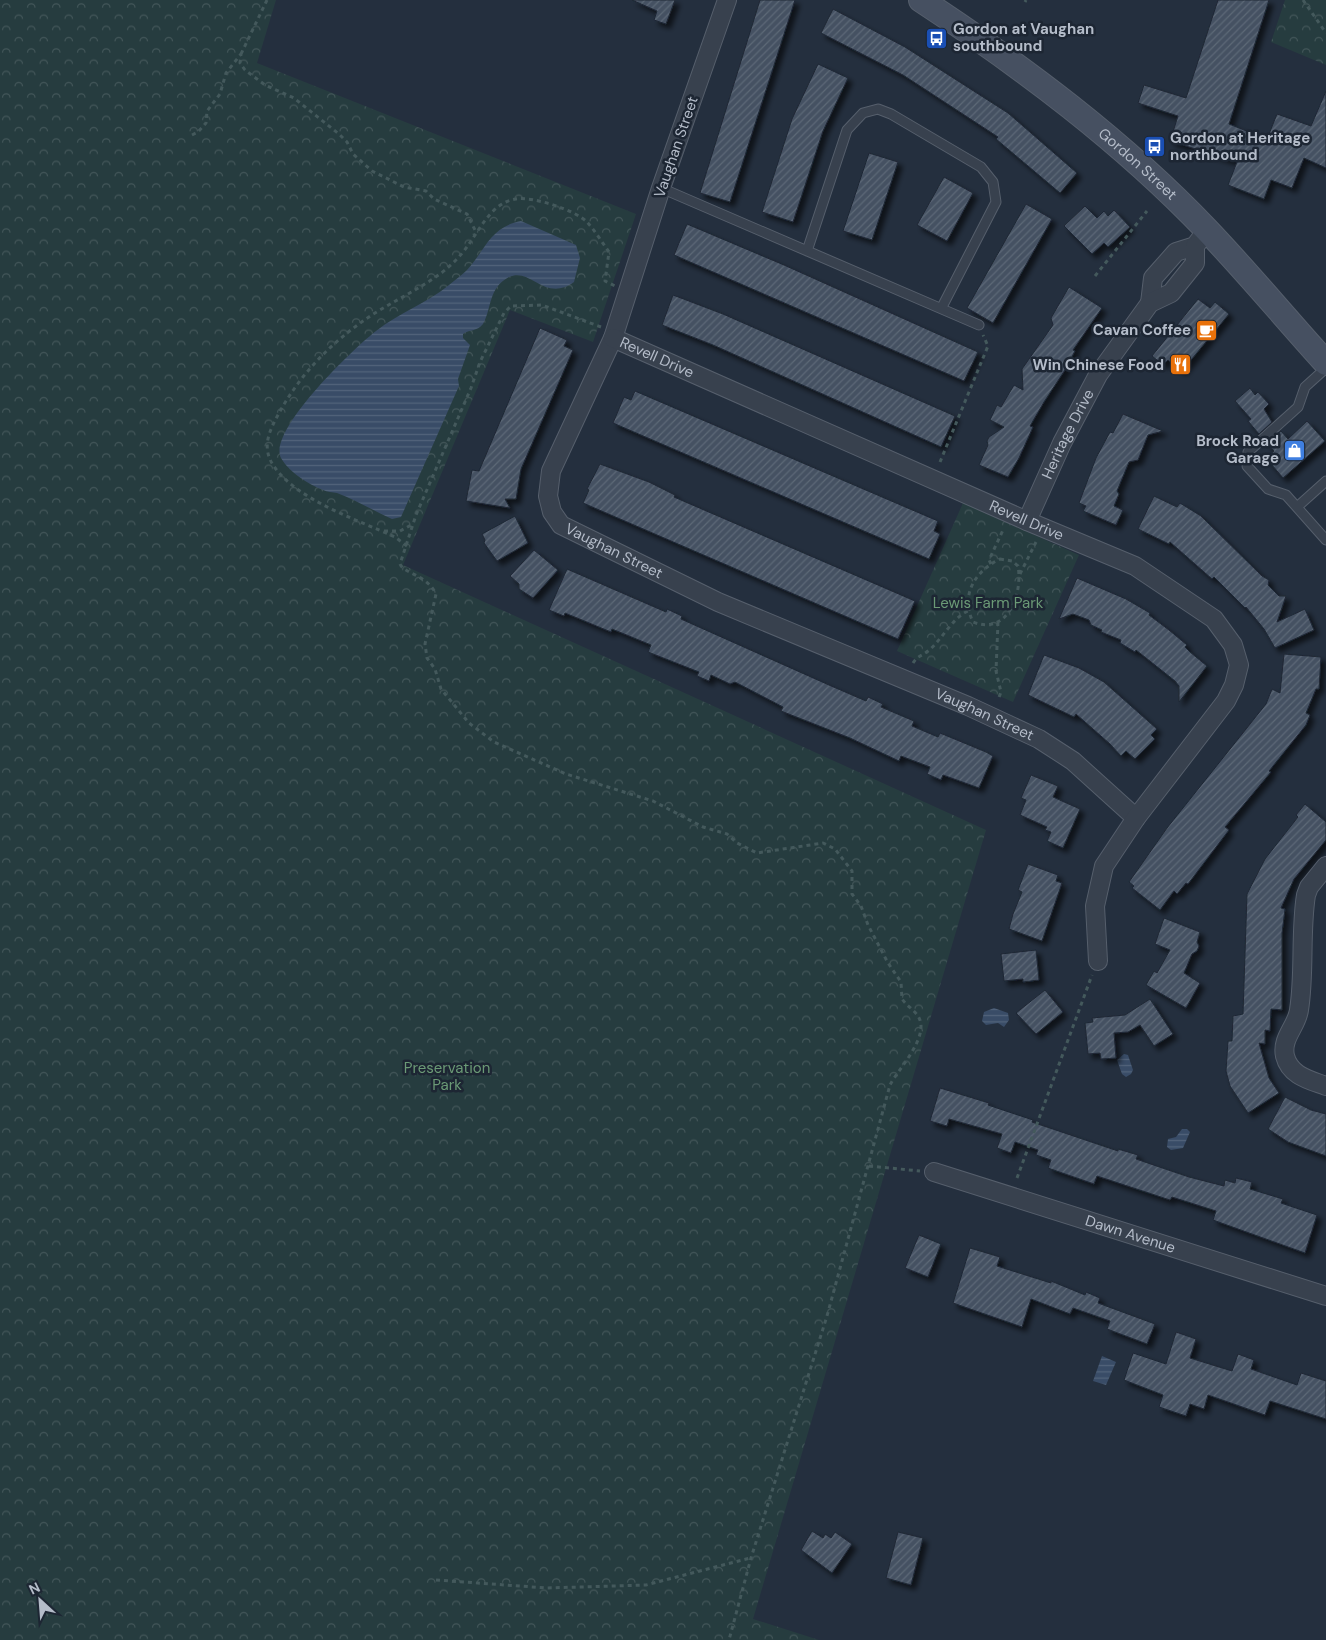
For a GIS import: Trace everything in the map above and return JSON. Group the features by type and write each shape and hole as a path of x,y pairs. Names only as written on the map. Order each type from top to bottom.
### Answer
{"main road":[{"name":"Gordon Street","path":"920,0 984,42 1076,110 1326,364"}],"street":[{"name":"Vaughan Street","path":"727,0 662,188 614,335 551,471 548,496 552,512 561,526 718,602 968,706 1039,739 1074,761 1136,818"},
{"name":"Heritage Drive","path":"1035,524 1062,443 1098,375 1150,303 1171,293 1195,263 1201,238"},
{"name":"Revell Drive","path":"614,335 1010,514 1135,566 1214,618 1233,644 1239,665 1234,685 1226,701 1136,818 1104,866 1095,906 1098,960"},
{"path":"1326,866 1309,887 1306,895 1299,1012 1284,1047 1285,1056 1294,1072 1301,1077 1326,1086"},
{"name":"Dawn Avenue","path":"934,1172 1326,1296"}],"lane":[{"path":"807,251 847,130 863,113 878,109 981,167 993,182 996,202 942,307"},
{"path":"662,188 978,324"},
{"path":"1326,368 1305,387 1298,407 1248,452 1247,466 1268,490 1286,496 1326,540"},
{"path":"1296,507 1326,481"}],"path":[{"path":"192,135 198,132 206,123 207,111 220,94 226,73 241,54 266,0"},
{"path":"1303,0 1326,33"},
{"path":"241,54 240,64 245,70 265,85 294,98 339,134 347,142 353,154 365,166 404,187 426,191 434,199 467,214 475,230 474,236"},
{"path":"407,546 300,491 272,465 266,449 268,434 287,399 309,369 328,349 374,314 442,272 460,256 501,203 517,198 552,205 586,221 609,252 605,281 628,290"},
{"path":"1096,276 1147,211"},
{"path":"614,335 542,305 518,305 508,308 480,362 472,388 414,523 400,564 402,568 428,581 436,594 425,644 427,658 435,669 441,689 469,723 483,735 566,774 653,801 703,827 721,831 757,853 823,843 830,844 849,864 853,876 850,887 852,894 861,906 888,963 902,982 902,999 920,1018 921,1027 919,1038 906,1064 895,1076 890,1086 827,1316 751,1558 729,1640"},
{"path":"940,462 988,346 978,324"},
{"path":"991,564 989,560 1010,514"},
{"path":"381,531 400,531 414,523"},
{"path":"1020,575 1018,566 1012,561 1000,559 981,572 971,587 968,610 973,622 983,626 998,622 1010,610 1018,596 1020,575 1035,524"},
{"path":"913,663 917,657 927,652 942,637 962,613 968,610"},
{"path":"998,622 996,672 1001,692 998,700"},
{"path":"1016,1178 1098,960"},
{"path":"868,1166 934,1172"},
{"path":"436,1580 547,1588 646,1585 751,1558"}],"green space":[{"name":"Preservation Park","path":"0,0 276,0 257,63 636,214 593,342 510,310 403,565 986,830 753,1619 819,1640 0,1640"},
{"path":"1285,0 1326,0 1326,65 1271,42"},
{"name":"Lewis Farm Park","path":"963,503 1079,555 1013,702 897,651"}],"water":[{"path":"521,221 576,245 580,258 574,282 555,289 517,275 509,277 497,287 483,324 463,334 463,338 470,345 458,379 459,386 401,517 392,519 337,493 325,491 294,473 281,458 280,445 299,410 315,390 365,340 394,319 449,285 467,270 495,234 502,228"},
{"path":"994,1008 1008,1013 1009,1020 1004,1027 998,1023 986,1025 982,1021 984,1012"},
{"path":"1124,1054 1128,1055 1133,1070 1126,1077 1122,1074 1117,1060"},
{"path":"1182,1129 1187,1129 1190,1132 1183,1148 1171,1150 1167,1147 1168,1139 1176,1137"},
{"path":"1102,1356 1116,1362 1106,1385 1093,1381"}],"building":[{"path":"632,0 675,0 666,24 654,20 657,11"},
{"path":"760,0 795,0 730,202 700,193"},
{"path":"1218,0 1269,0 1229,124 1267,139 1277,114 1311,126 1326,91 1326,168 1304,158 1292,188 1271,180 1264,199 1228,185 1237,162 1170,141 1178,116 1138,103 1144,85 1186,98"},
{"path":"833,9 905,47 1008,113 1077,173 1060,193 996,139 998,137 903,75 821,33"},
{"path":"818,64 848,78 823,131 793,222 762,212 792,119"},
{"path":"869,153 898,162 872,240 843,231"},
{"path":"944,177 973,193 947,241 917,225"},
{"path":"1026,204 1052,219 993,323 967,308"},
{"path":"1085,206 1097,218 1104,211 1108,216 1114,210 1130,227 1108,247 1104,243 1092,254 1064,226"},
{"path":"687,224 784,265 978,352 964,381 674,255"},
{"path":"1069,287 1102,308 1073,350 1075,351 1065,370 1030,426 1033,427 1008,477 979,465 988,445 989,437 1004,427 990,420 997,405 1001,407 1014,385 1023,390 1022,369 1053,325 1051,318"},
{"path":"673,295 723,314 955,416 941,447 713,345 662,325"},
{"path":"1198,299 1210,308 1215,302 1229,314 1182,371 1168,360 1163,365 1152,356"},
{"path":"540,328 567,340 564,346 573,350 521,469 516,499 505,499 510,508 466,501 472,470 479,471"},
{"path":"1250,388 1255,395 1258,392 1269,404 1264,409 1272,422 1259,434 1248,421 1251,419 1235,401"},
{"path":"635,391 938,521 934,531 940,534 929,559 613,423 624,397 631,400"},
{"path":"1123,414 1163,431 1148,435 1138,460 1129,462 1117,491 1119,494 1114,506 1123,510 1116,525 1083,511 1086,506 1079,503 1096,458 1110,432 1113,433"},
{"name":"Brock Road Garage","path":"1307,421 1325,441 1283,478 1266,458 1274,451 1267,443 1281,431 1288,439"},
{"path":"600,464 649,482 675,495 674,497 915,601 898,639 583,503 589,490 587,489"},
{"path":"1154,496 1177,507 1180,503 1201,516 1262,576 1269,580 1268,585 1279,596 1286,596 1277,622 1305,609 1314,630 1275,648 1264,629 1246,607 1214,577 1212,579 1170,542 1169,544 1138,529"},
{"path":"515,516 528,543 497,561 484,543 485,540 482,534"},
{"path":"534,550 558,570 533,598 519,589 519,584 510,576"},
{"path":"567,569 666,612 667,609 682,616 681,619 866,701 868,697 883,704 881,707 914,721 912,726 938,737 940,733 986,752 993,756 979,788 943,775 941,780 927,774 930,767 901,756 899,761 850,738 781,711 783,707 735,682 730,684 711,675 709,681 697,676 699,672 648,652 651,645 612,629 611,632 565,613 564,616 549,610"},
{"path":"1077,578 1126,599 1150,613 1149,615 1187,645 1185,647 1207,666 1179,702 1179,686 1175,681 1136,650 1135,652 1120,643 1121,640 1101,632 1102,630 1091,625 1089,620 1073,614 1059,619"},
{"path":"1284,654 1321,657 1319,689 1316,689 1306,713 1310,715 1306,725 1269,771 1271,772 1225,827 1229,830 1188,884 1186,883 1177,894 1174,891 1160,910 1132,888 1134,886 1129,882 1167,828 1266,704 1272,689 1280,693"},
{"path":"1044,655 1079,668 1104,682 1157,729 1151,735 1155,739 1135,759 1126,751 1121,756 1076,714 1074,717 1028,695"},
{"path":"1031,775 1058,786 1053,797 1080,809 1063,848 1047,841 1051,832 1045,830 1047,827 1020,815 1026,800 1021,798"},
{"path":"1305,804 1326,822 1326,840 1294,879 1281,908 1285,909 1282,933 1282,1010 1271,1009 1270,1031 1265,1030 1265,1044 1259,1043 1269,1078 1279,1093 1248,1113 1230,1086 1226,1071 1228,1041 1232,1041 1233,1016 1243,1014 1247,894 1265,859 1298,817 1296,815"},
{"path":"1028,864 1058,875 1056,881 1062,883 1042,941 1009,929 1022,892 1018,890"},
{"path":"1164,918 1200,932 1197,942 1199,946 1197,951 1192,954 1184,973 1200,983 1186,1008 1146,985 1154,971 1157,973 1170,950 1155,944"},
{"path":"1036,950 1039,980 1023,982 1023,979 1004,981 1001,954"},
{"path":"1045,990 1063,1012 1036,1034 1016,1013"},
{"path":"1150,999 1173,1034 1154,1046 1140,1025 1128,1032 1114,1033 1116,1058 1101,1059 1100,1053 1088,1054 1085,1023 1093,1022 1092,1018 1125,1015"},
{"path":"940,1088 989,1103 988,1105 1033,1120 1032,1122 1118,1151 1118,1149 1138,1155 1136,1159 1189,1177 1224,1186 1225,1180 1235,1183 1236,1178 1252,1182 1250,1189 1283,1199 1281,1203 1317,1215 1305,1253 1213,1220 1216,1211 1172,1197 1170,1200 1097,1176 1094,1184 1048,1168 1051,1160 1036,1155 1038,1150 1015,1142 1011,1153 997,1148 1002,1134 949,1119 947,1126 930,1121"},
{"path":"1285,1097 1311,1110 1326,1114 1326,1156 1288,1142 1268,1129"},
{"path":"919,1235 941,1244 928,1277 905,1268"},
{"path":"970,1248 1000,1257 997,1266 1051,1283 1051,1281 1085,1295 1086,1292 1100,1298 1098,1303 1155,1324 1147,1344 1107,1329 1110,1321 1073,1308 1070,1314 1031,1299 1022,1327 953,1303"},
{"path":"1176,1332 1196,1339 1190,1358 1232,1371 1238,1354 1254,1360 1251,1369 1297,1385 1301,1373 1326,1381 1326,1419 1270,1401 1265,1415 1208,1395 1204,1409 1190,1404 1186,1416 1159,1407 1163,1395 1124,1380 1133,1353 1166,1364"},
{"path":"812,1531 823,1538 825,1534 831,1538 835,1532 852,1544 832,1573 801,1550"},
{"path":"898,1532 923,1538 911,1585 886,1578"}],"place":[{"name":"Gordon at Vaughan southbound","path":"937,38"},
{"name":"Gordon at Heritage northbound","path":"1154,147"},
{"name":"Cavan Coffee","path":"1207,330"},
{"name":"Win Chinese Food","path":"1180,365"},
{"name":"Brock Road Garage","path":"1295,450"}]}
